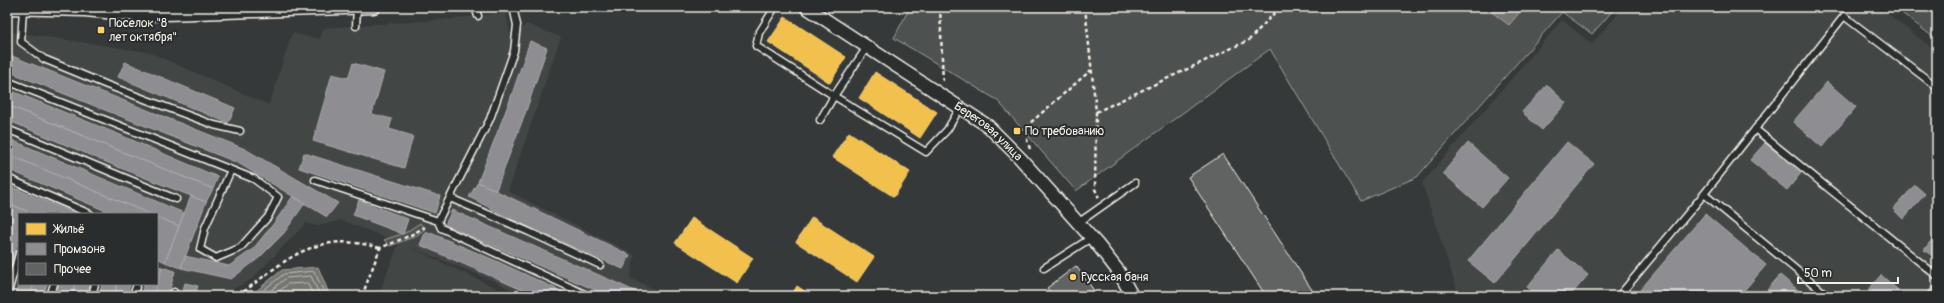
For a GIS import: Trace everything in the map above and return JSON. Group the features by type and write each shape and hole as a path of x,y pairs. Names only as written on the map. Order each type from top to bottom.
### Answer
{"street":[{"path":"7,8 86,9 136,15 374,7"},
{"name":"Береговая улица","path":"806,7 988,126 1020,158 1120,272 1132,296"}],"lane":[{"path":"475,7 478,16"},
{"path":"438,221 490,119 514,51 517,25 513,7"},
{"path":"775,7 759,33 756,46 926,152 947,130 960,108"},
{"path":"356,26 357,8"},
{"path":"23,9 21,42 44,59 107,85 214,125 240,131"},
{"path":"1619,296 1704,194 1844,16 1937,87"},
{"path":"820,120 834,96 867,47"},
{"path":"7,81 254,179 278,197 268,217 240,248 216,258 200,249 205,228 230,170"},
{"path":"7,129 176,199"},
{"path":"1755,129 1937,276"},
{"path":"7,178 88,213"},
{"path":"315,180 438,221 441,228 589,296"},
{"path":"1078,223 1135,183"},
{"path":"1704,194 1828,296"},
{"path":"450,198 528,231 600,265"},
{"path":"1044,268 1091,238"},
{"path":"7,296 18,258"},
{"path":"50,296 54,285"},
{"path":"92,296 95,285"},
{"path":"133,296 137,285"}],"path":[{"path":"940,7 944,98"},
{"path":"1085,7 1096,112 1095,189 1103,206"},
{"path":"1096,112 1249,40 1280,7"},
{"path":"1030,150 1028,140 1029,124 1091,70"},
{"path":"238,296 297,253 330,242 360,242 380,248 409,236 438,221"},
{"path":"362,296 380,248"}],"shaded area":[{"path":"910,7 1616,7 1592,34 1562,12 1417,177 1361,201 1270,49 1076,191 997,100 894,38"},
{"path":"1624,7 1879,7 1937,52 1937,296 1459,296 1422,183 1562,20 1592,44"},
{"path":"1894,7 1937,7 1937,40"},
{"path":"506,13 511,41 526,24 561,37 508,191 635,255 630,278 669,296 524,296 492,280 409,247 513,296 378,296 399,243 341,220 318,226 306,223 252,279 220,296 7,296 7,31 148,52 269,105 292,33 320,39 324,28 450,19"},
{"path":"420,223 425,229 416,236 390,246 384,240 405,233"}],"water":[{"path":"1485,7 1524,7 1509,25"},
{"path":"318,267 330,296 250,296 282,270"}],"building: Жильё":[{"path":"785,17 846,57 830,83 768,42"},
{"path":"875,72 937,112 920,138 859,98"},
{"path":"849,132 910,172 894,197 832,157"},
{"path":"812,217 874,257 857,282 796,242"},
{"path":"692,218 753,258 737,283 675,243"},
{"path":"797,286 812,296 791,296"}],"building: Промзона":[{"path":"530,41 547,48 526,111 496,190 478,182 510,100"},
{"path":"7,54 245,149 338,203 327,217 238,163 7,71"},
{"path":"125,62 235,108 228,123 118,77"},
{"path":"353,63 384,72 372,114 392,119 389,129 413,136 404,168 313,141 332,74 348,78"},
{"path":"1827,82 1856,107 1822,147 1793,122"},
{"path":"1547,85 1566,103 1542,130 1522,112"},
{"path":"7,89 218,177 213,189 7,105"},
{"path":"7,105 213,189 206,202 118,167 7,120"},
{"path":"7,138 184,213 179,226 158,217 158,213 148,213 7,154"},
{"path":"1567,142 1594,164 1495,283 1468,261"},
{"path":"1468,143 1508,178 1482,207 1443,173"},
{"path":"1765,143 1801,173 1787,190 1750,160"},
{"path":"304,153 440,196 435,213 299,168"},
{"path":"7,154 148,213 111,213 7,169"},
{"path":"478,182 630,255 623,269 513,220 469,197"},
{"path":"7,185 75,213 32,213 7,203"},
{"path":"1915,185 1925,194 1903,219 1893,209"},
{"path":"191,196 206,202 181,268 165,262"},
{"path":"293,196 305,203 284,233 259,258 231,279 181,268 185,256 229,266 253,249"},
{"path":"359,200 408,219 403,234 353,215"},
{"path":"13,205 27,211 27,213 18,213 18,242 7,279 7,225"},
{"path":"452,210 645,296 609,296 445,225"},
{"path":"1705,214 1766,265 1741,294 1744,296 1635,296"},
{"path":"158,217 179,226 165,262 158,258"},
{"path":"426,231 572,296 536,296 420,245"},
{"path":"1937,233 1937,259 1924,250"},
{"path":"1558,250 1588,275 1570,296 1538,296 1527,287"},
{"path":"158,266 162,267 158,282"},
{"path":"162,267 175,271 168,296 154,296"},
{"path":"1780,275 1805,296 1762,296"},
{"path":"1881,275 1905,296 1875,296 1868,290"},
{"path":"185,283 198,286 195,296 181,296"},
{"path":"18,285 34,285 30,296 15,296"},
{"path":"34,285 47,285 43,296 30,296"},
{"path":"59,285 75,285 72,296 56,296"},
{"path":"75,285 90,285 87,296 72,296"},
{"path":"102,285 117,285 114,296 99,296"},
{"path":"117,285 130,285 127,296 114,296"},
{"path":"144,285 157,285 154,296 141,296"},
{"path":"1933,286 1937,289 1937,296 1925,296"}],"building: Прочее":[{"path":"1223,154 1316,296 1266,296 1188,177"},
{"name":"Русская баня","path":"1076,266 1098,296 1053,296 1047,288"}],"place":[{"name":"Поселок \"8 лет октября\"","path":"101,30"},
{"name":"По требованию","path":"1017,131"},
{"name":"Русская баня","path":"1073,277"}]}
